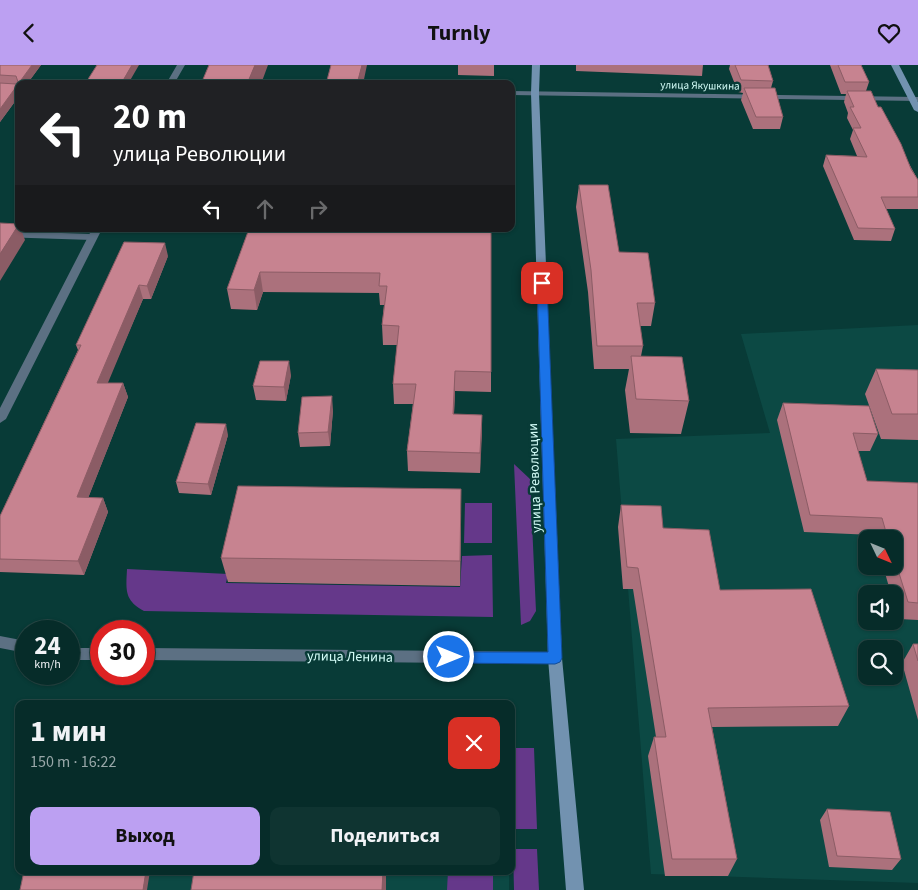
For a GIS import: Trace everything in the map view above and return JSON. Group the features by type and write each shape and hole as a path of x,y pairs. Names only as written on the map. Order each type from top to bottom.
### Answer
{"main road":[{"name":"улица Революции","path":"536,65 535,93 555,658 575,890"},
{"path":"895,65 915,99 918,109"}],"street":[{"path":"172,80 181,65"},
{"name":"улица Якушкина","path":"515,93 915,99"},
{"path":"0,234 94,233 0,419"},
{"path":"0,642 15,645"},
{"name":"улица Ленина","path":"155,654 555,658"}],"shaded area":[{"path":"918,325 918,883 651,874 616,439 770,433 741,334"},
{"path":"514,464 530,479 536,611 530,621 521,625"},
{"path":"465,503 492,503 492,543 464,543"},
{"path":"492,555 493,617 144,611 133,603 127,589 127,569 228,574 226,583 460,587 462,556"},
{"path":"515,748 534,748 537,829 515,829"},
{"path":"515,849 537,849 539,890 514,890"},
{"path":"26,875 509,875 509,890 23,890"},
{"path":"448,875 493,875 493,890 447,890"}],"building":[{"path":"0,65 32,65 21,80 17,80 16,76 0,75"},
{"path":"97,65 132,65 123,80 88,80"},
{"path":"209,65 255,65 249,80 203,80"},
{"path":"331,65 362,65 358,80 327,80"},
{"path":"735,65 768,65 773,81 741,80"},
{"path":"838,65 861,65 869,82 845,82"},
{"path":"0,83 15,84 15,88 0,109"},
{"path":"744,88 775,88 783,117 756,117"},
{"path":"847,91 871,91 878,107 881,107 901,144 911,169 918,180 918,197 881,197 895,229 858,228 826,155 867,157 853,128 861,128 850,107 854,107"},
{"path":"579,185 608,185 619,252 648,253 655,303 637,303 643,346 597,346 591,270"},
{"path":"0,223 15,224 15,230 0,254"},
{"path":"248,232 491,232 491,372 455,371 453,414 482,415 480,453 407,451 416,384 393,384 399,326 382,325 387,286 379,286 380,273 260,272 254,290 227,289"},
{"path":"124,242 165,243 147,286 139,285 97,383 123,383 77,497 103,498 78,561 0,559 0,516 81,345 76,345"},
{"path":"631,356 682,357 689,401 636,399"},
{"path":"260,361 289,361 284,387 253,386"},
{"path":"876,369 918,370 918,414 892,414"},
{"path":"332,396 328,432 298,433 302,397"},
{"path":"783,403 869,406 878,434 853,433 867,481 918,483 918,603 908,602 900,575 903,575 903,530 885,530 882,518 810,515"},
{"path":"196,423 226,424 208,484 176,482"},
{"path":"238,486 461,489 460,561 221,558"},
{"path":"621,505 661,506 663,528 709,530 720,590 811,589 849,706 708,708 737,859 672,859 654,737 666,737 638,568 627,567"},
{"path":"913,644 918,644 918,661"},
{"path":"827,809 890,812 901,859 837,856"},
{"path":"23,875 145,875 143,890 20,890"},
{"path":"193,875 383,875 382,890 191,890"}],"route":[{"path":"449,657 555,658 542,283"}]}
